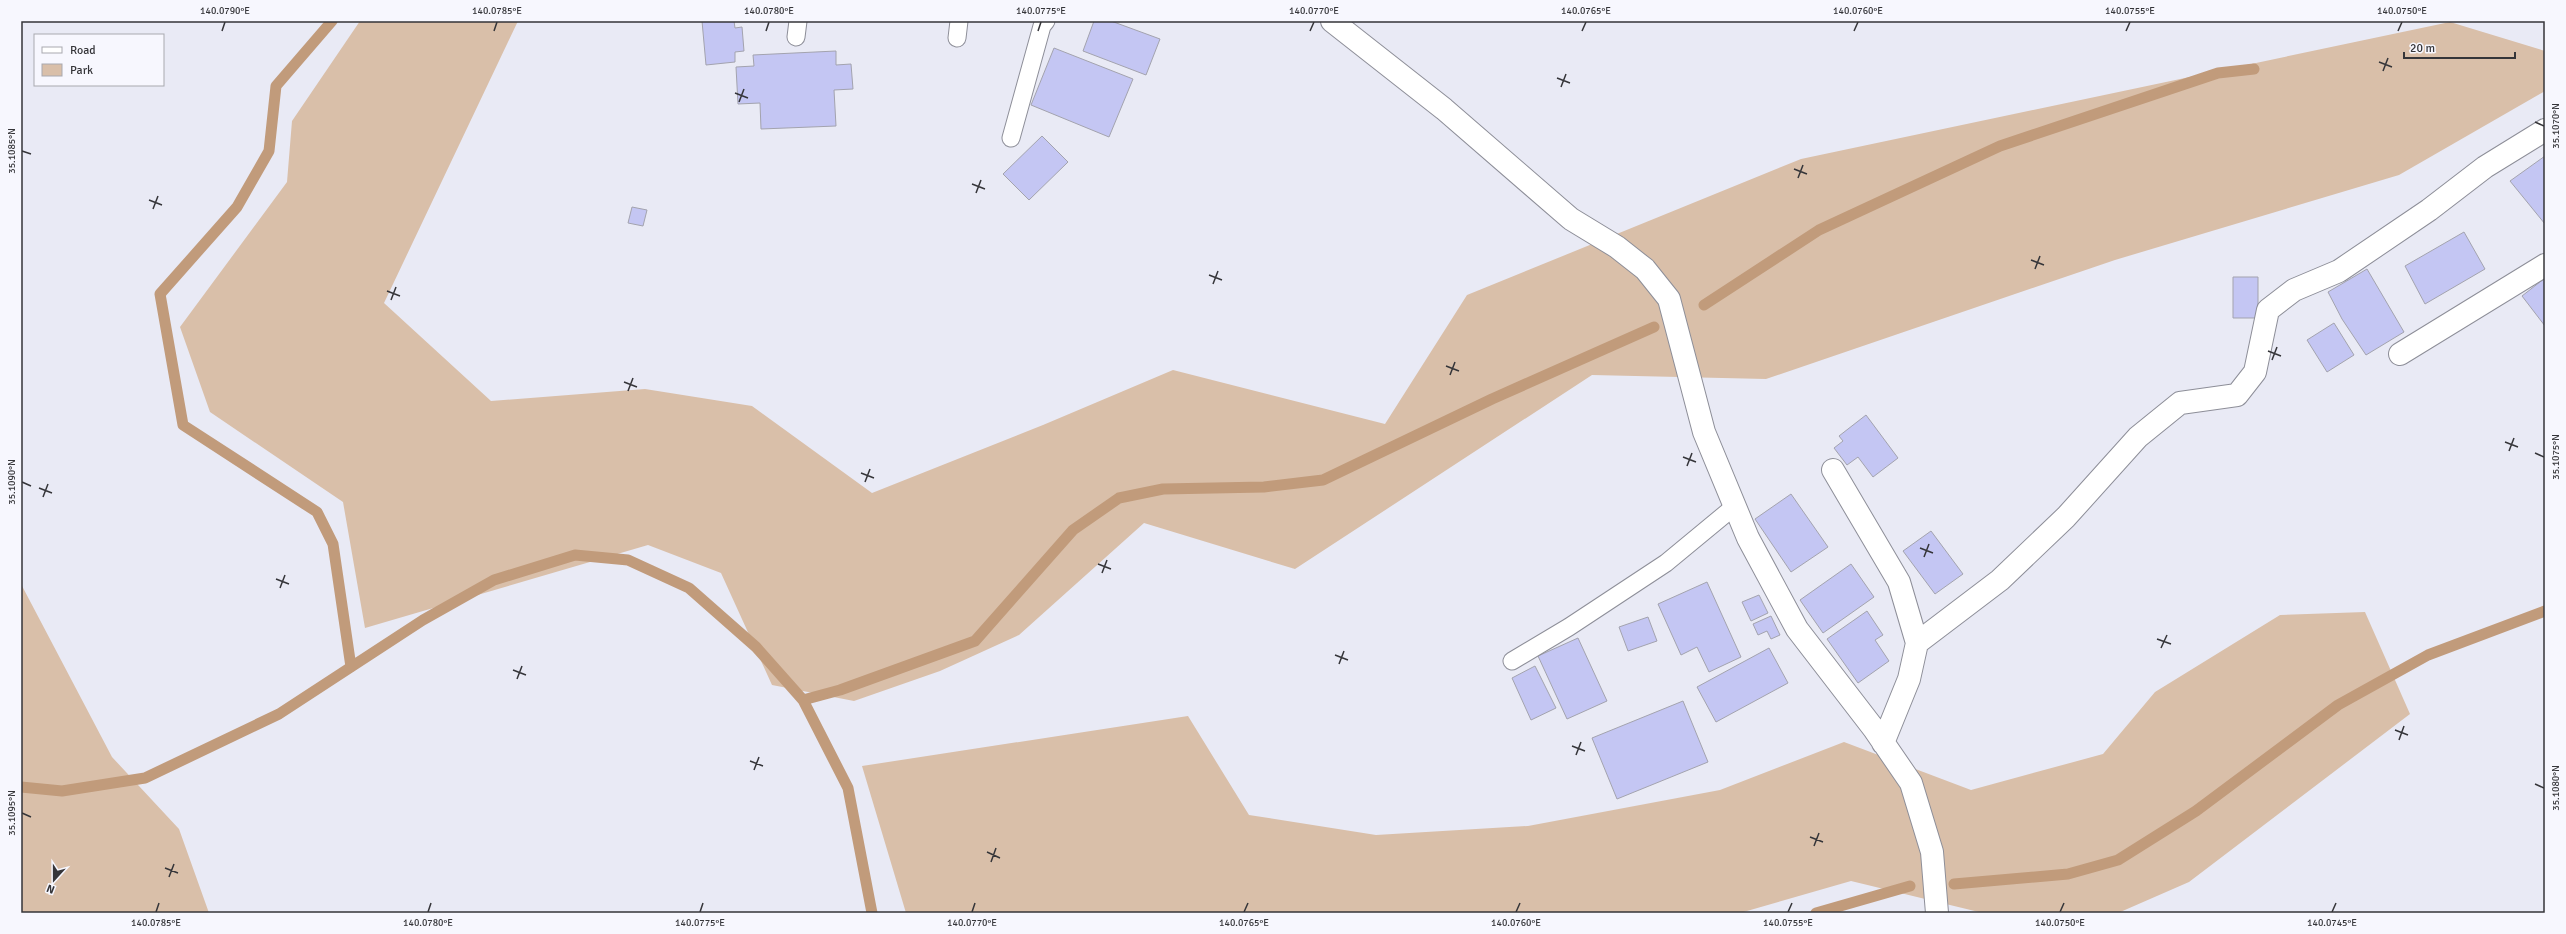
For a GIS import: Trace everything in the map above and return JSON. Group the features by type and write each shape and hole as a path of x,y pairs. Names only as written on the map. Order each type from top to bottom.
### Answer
{"street":[{"path":"1332,21 1444,109 1571,219 1617,246 1645,269 1668,299 1704,432 1748,538 1797,629 1911,782 1932,852 1938,913"},
{"path":"1917,643 2000,580 2066,517 2138,436 2180,403 2237,394 2254,372 2268,310 2294,290 2339,271 2429,210 2485,167 2545,130"},
{"path":"2400,354 2545,265"},
{"path":"1833,470 1899,582 1917,643 1909,679 1883,744"}],"lane":[{"path":"957,38 959,21"},
{"path":"1011,138 1042,26 1046,21"},
{"path":"1512,661 1569,627 1666,562 1735,506"}],"green space":[{"path":"360,21 518,21 384,303 491,401 645,389 752,406 872,493 1043,425 1173,370 1385,424 1467,295 1801,159 2450,22 2545,51 2545,91 2399,175 2115,260 1766,379 1592,375 1295,569 1144,523 1019,635 940,671 854,701 772,685 721,573 648,545 365,628 343,502 210,412 180,327 287,182 292,121"},
{"path":"21,584 112,757 179,829 209,913 21,913"},
{"path":"2365,612 2410,714 2189,882 2118,913 1983,913 1851,881 1740,913 906,913 862,766 1188,716 1249,815 1376,835 1528,826 1720,790 1844,742 1971,790 2103,754 2155,692 2280,615"}],"building":[{"path":"702,21 734,21 735,28 742,27 744,51 735,52 735,62 706,65"},
{"path":"1094,21 1111,21 1160,39 1146,75 1083,51"},
{"path":"1054,48 1133,79 1109,137 1031,105"},
{"path":"836,51 836,65 851,64 853,89 834,90 836,126 761,129 760,103 738,104 736,67 754,66 753,55"},
{"path":"1042,136 1068,162 1029,200 1003,174"},
{"path":"2545,156 2545,224 2510,181"},
{"path":"632,207 647,210 643,226 628,223"},
{"path":"2464,232 2485,269 2425,304 2405,266"},
{"path":"2367,269 2404,332 2366,355 2342,319 2328,292"},
{"path":"2233,277 2258,277 2258,318 2233,318"},
{"path":"2545,278 2545,326 2522,296"},
{"path":"2334,323 2354,355 2327,372 2307,340"},
{"path":"1866,415 1898,458 1873,477 1858,457 1847,465 1834,448 1843,441 1839,436"},
{"path":"1791,494 1828,547 1791,572 1755,519"},
{"path":"1931,531 1963,574 1935,594 1903,551"},
{"path":"1851,564 1874,597 1823,633 1800,600"},
{"path":"1707,582 1741,657 1709,672 1697,647 1681,655 1658,604"},
{"path":"1759,595 1768,613 1751,621 1742,602"},
{"path":"1867,611 1883,635 1875,640 1889,661 1858,683 1827,639"},
{"path":"1771,616 1780,635 1771,639 1767,631 1758,635 1753,624"},
{"path":"1648,617 1657,641 1628,651 1619,627"},
{"path":"1578,638 1607,701 1567,719 1538,656"},
{"path":"1769,648 1788,683 1716,722 1697,687"},
{"path":"1535,666 1556,708 1531,720 1512,678"},
{"path":"1683,701 1708,762 1617,799 1592,738"}],"waterway":[{"path":"332,21 276,86 269,151 237,207 160,294 183,425 317,512 333,544 351,667"},
{"path":"1704,305 1819,230 2000,146 2218,73 2254,69"},
{"path":"803,700 840,690 975,641 1073,530 1119,498 1163,489 1264,487 1323,480 1492,399 1654,327"},
{"path":"21,787 62,791 145,778 279,714 423,620 494,580 575,555 628,560 689,588 756,647 803,700 848,788 872,913"},
{"path":"1954,884 2068,874 2118,860 2196,811 2338,705 2428,655 2545,611"},
{"path":"1816,913 1910,886"}]}
